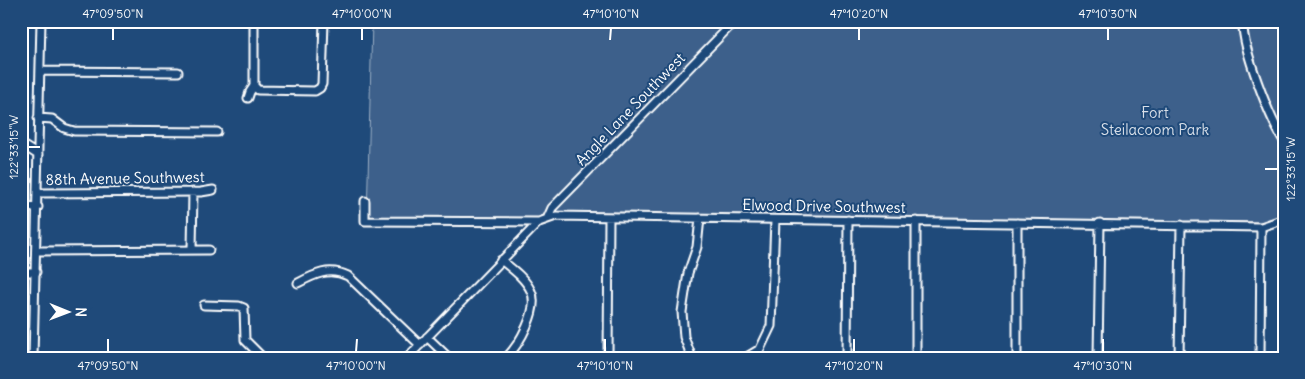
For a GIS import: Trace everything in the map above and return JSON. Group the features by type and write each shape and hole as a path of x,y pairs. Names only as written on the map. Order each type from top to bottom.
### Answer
{"street":[{"path":"33,358 41,21"},
{"path":"248,98 254,86 254,21"},
{"path":"254,86 258,90 315,91 320,88 322,84 324,21"},
{"name":"Angle Lane Southwest","path":"548,217 552,208 735,21"},
{"path":"1243,21 1242,32 1247,51 1274,122 1284,141"},
{"path":"40,71 178,72"},
{"path":"38,118 52,119 64,128 74,131 217,132"},
{"path":"21,144 38,154"},
{"name":"88th Avenue Southwest","path":"38,194 193,192 213,190"},
{"path":"192,249 193,192"},
{"name":"Elwood Drive Southwest","path":"366,201 365,221 539,222 548,217 556,216 1261,227 1284,220"},
{"path":"21,207 38,207"},
{"path":"608,358 609,217"},
{"path":"692,358 684,337 682,312 688,273 697,247 700,218"},
{"path":"745,358 760,349 771,326 775,220"},
{"path":"847,358 848,220"},
{"path":"916,221 916,358"},
{"path":"407,358 539,222"},
{"path":"1017,223 1017,358"},
{"path":"1098,358 1100,223"},
{"path":"1179,358 1181,225"},
{"path":"1260,358 1261,227"},
{"path":"37,252 209,250"},
{"path":"501,260 526,282 531,289 534,301 521,340 510,357"},
{"path":"298,283 327,271 348,276 420,344"},
{"path":"21,272 36,272"},
{"path":"204,306 243,308 245,310 245,340 263,358"},
{"path":"427,337 449,358"}],"green space":[{"name":"Fort Steilacoom Park","path":"372,21 1284,21 1284,213 1267,222 367,219"}]}
